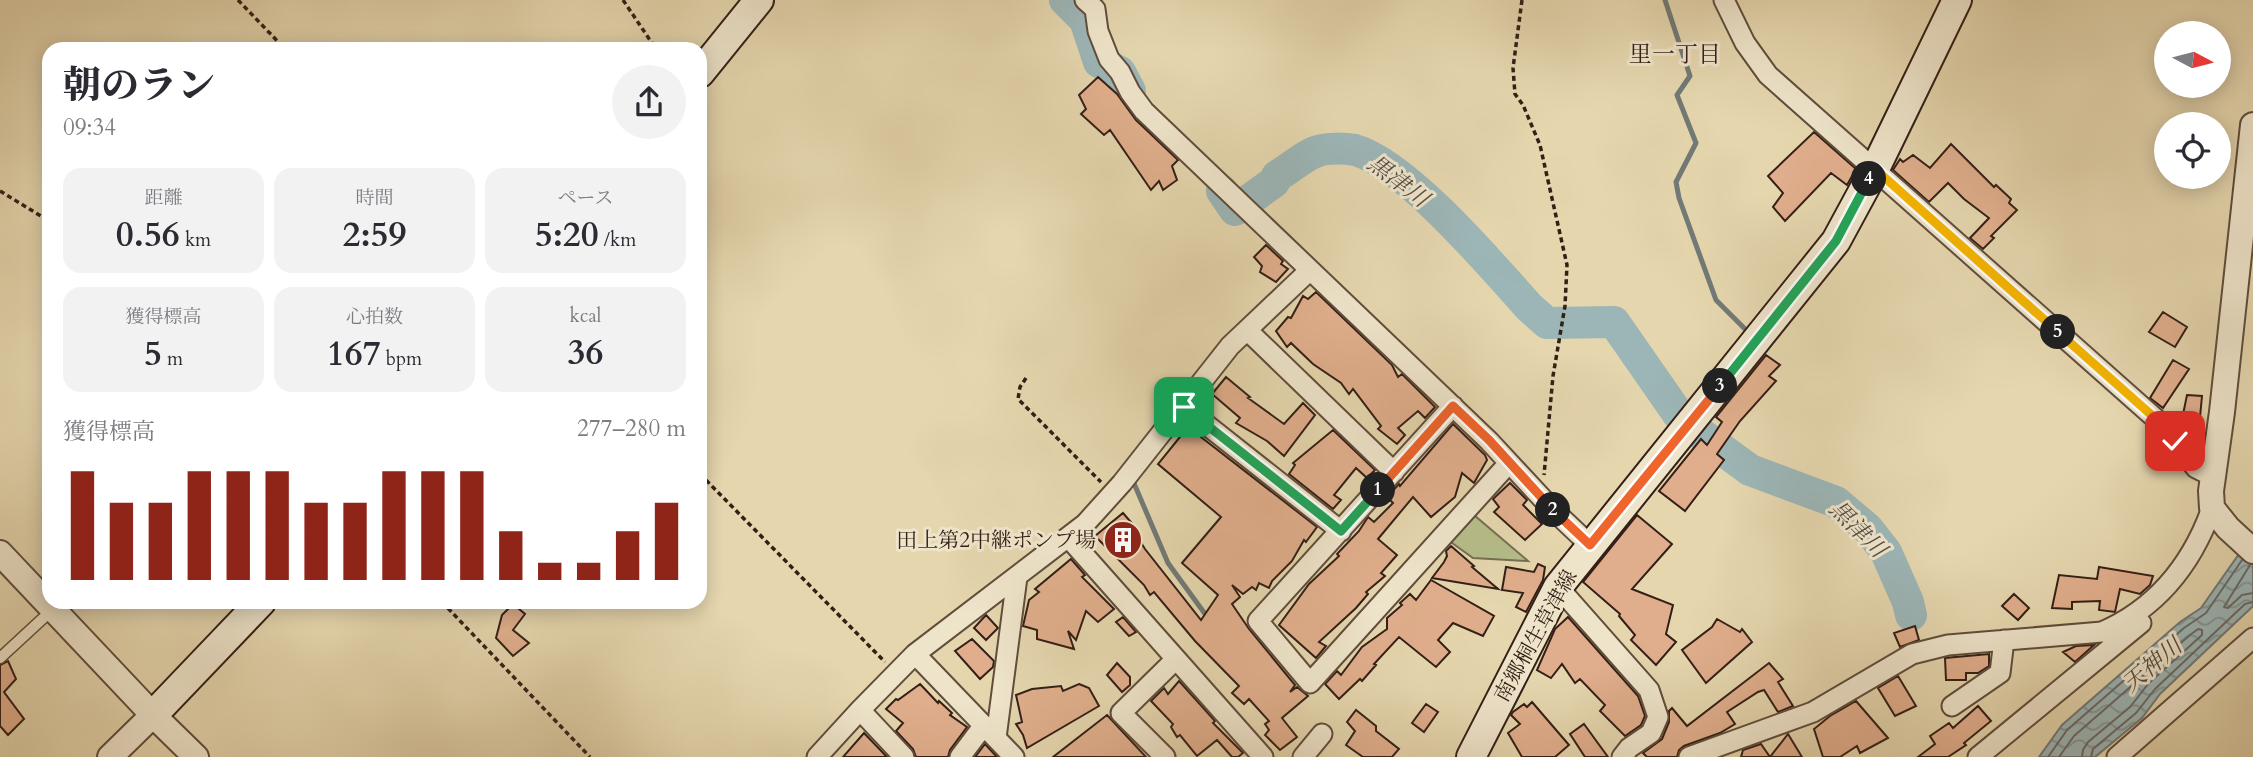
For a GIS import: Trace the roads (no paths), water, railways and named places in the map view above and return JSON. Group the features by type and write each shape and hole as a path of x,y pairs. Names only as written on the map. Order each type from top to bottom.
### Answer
{"main road":[{"path":"707,64 759,0"},
{"name":"南郷桐生草津線","path":"1471,757 1558,587 1836,241 1875,169 1958,0"},
{"path":"153,715 254,609"}],"street":[{"path":"1085,0 1095,9 1098,31 1110,60 1121,72 1130,92 1144,111 1453,406 1531,484 1554,512 1590,545"},
{"path":"1724,0 1745,43 1768,75 2156,419 2196,468 2212,475"},
{"path":"1689,757 1813,712 1912,654 1948,645 2102,632 2139,612 2183,568 2202,535 2212,508 2212,475 2222,412 2253,125"},
{"path":"817,757 915,654 1085,524 1184,407 1230,346 1310,270"},
{"path":"1247,330 1394,472"},
{"path":"1453,406 1258,621 1310,683 1509,463"},
{"path":"1184,407 1341,531"},
{"path":"2212,508 2228,528 2253,551"},
{"path":"1068,537 1259,756"},
{"path":"0,553 42,599"},
{"path":"1978,757 2175,594 2186,573 2183,568"},
{"path":"960,757 990,732 1017,577"},
{"path":"1558,587 1649,690 1658,717 1651,733 1629,748 1622,757"},
{"path":"52,610 196,757"},
{"path":"2116,757 2253,638"},
{"path":"1952,706 2000,673 2004,640"},
{"path":"915,654 1014,757"},
{"path":"1165,757 1121,713 1176,659"},
{"path":"860,710 904,757"},
{"path":"110,757 153,715"},
{"path":"1303,757 1322,734"}],"lane":[{"path":"0,658 52,610"}],"water":[{"name":"天神川","path":"2253,534 2253,606 2160,694 2142,718 2095,757 2039,757 2062,725 2180,622 2201,608"}],"waterway":[{"name":"黒津川","path":"1065,0 1085,20 1099,62 1120,72 1130,91"},
{"path":"1665,0 1690,76 1677,95 1696,143 1676,182 1679,198 1716,300 1745,329"},
{"name":"黒津川","path":"1222,191 1235,210 1274,182 1277,176 1318,151 1351,149 1376,159 1423,195 1547,323 1614,322 1678,414"},
{"name":"黒津川","path":"1701,434 1750,470 1836,502 1868,529 1886,552 1911,615"},
{"path":"1133,481 1168,563 1208,618"}],"place":[{"name":"田上第2中継ポンプ場","path":"1123,540"}],"district":[{"name":"里一丁目","path":"1675,54"}]}
